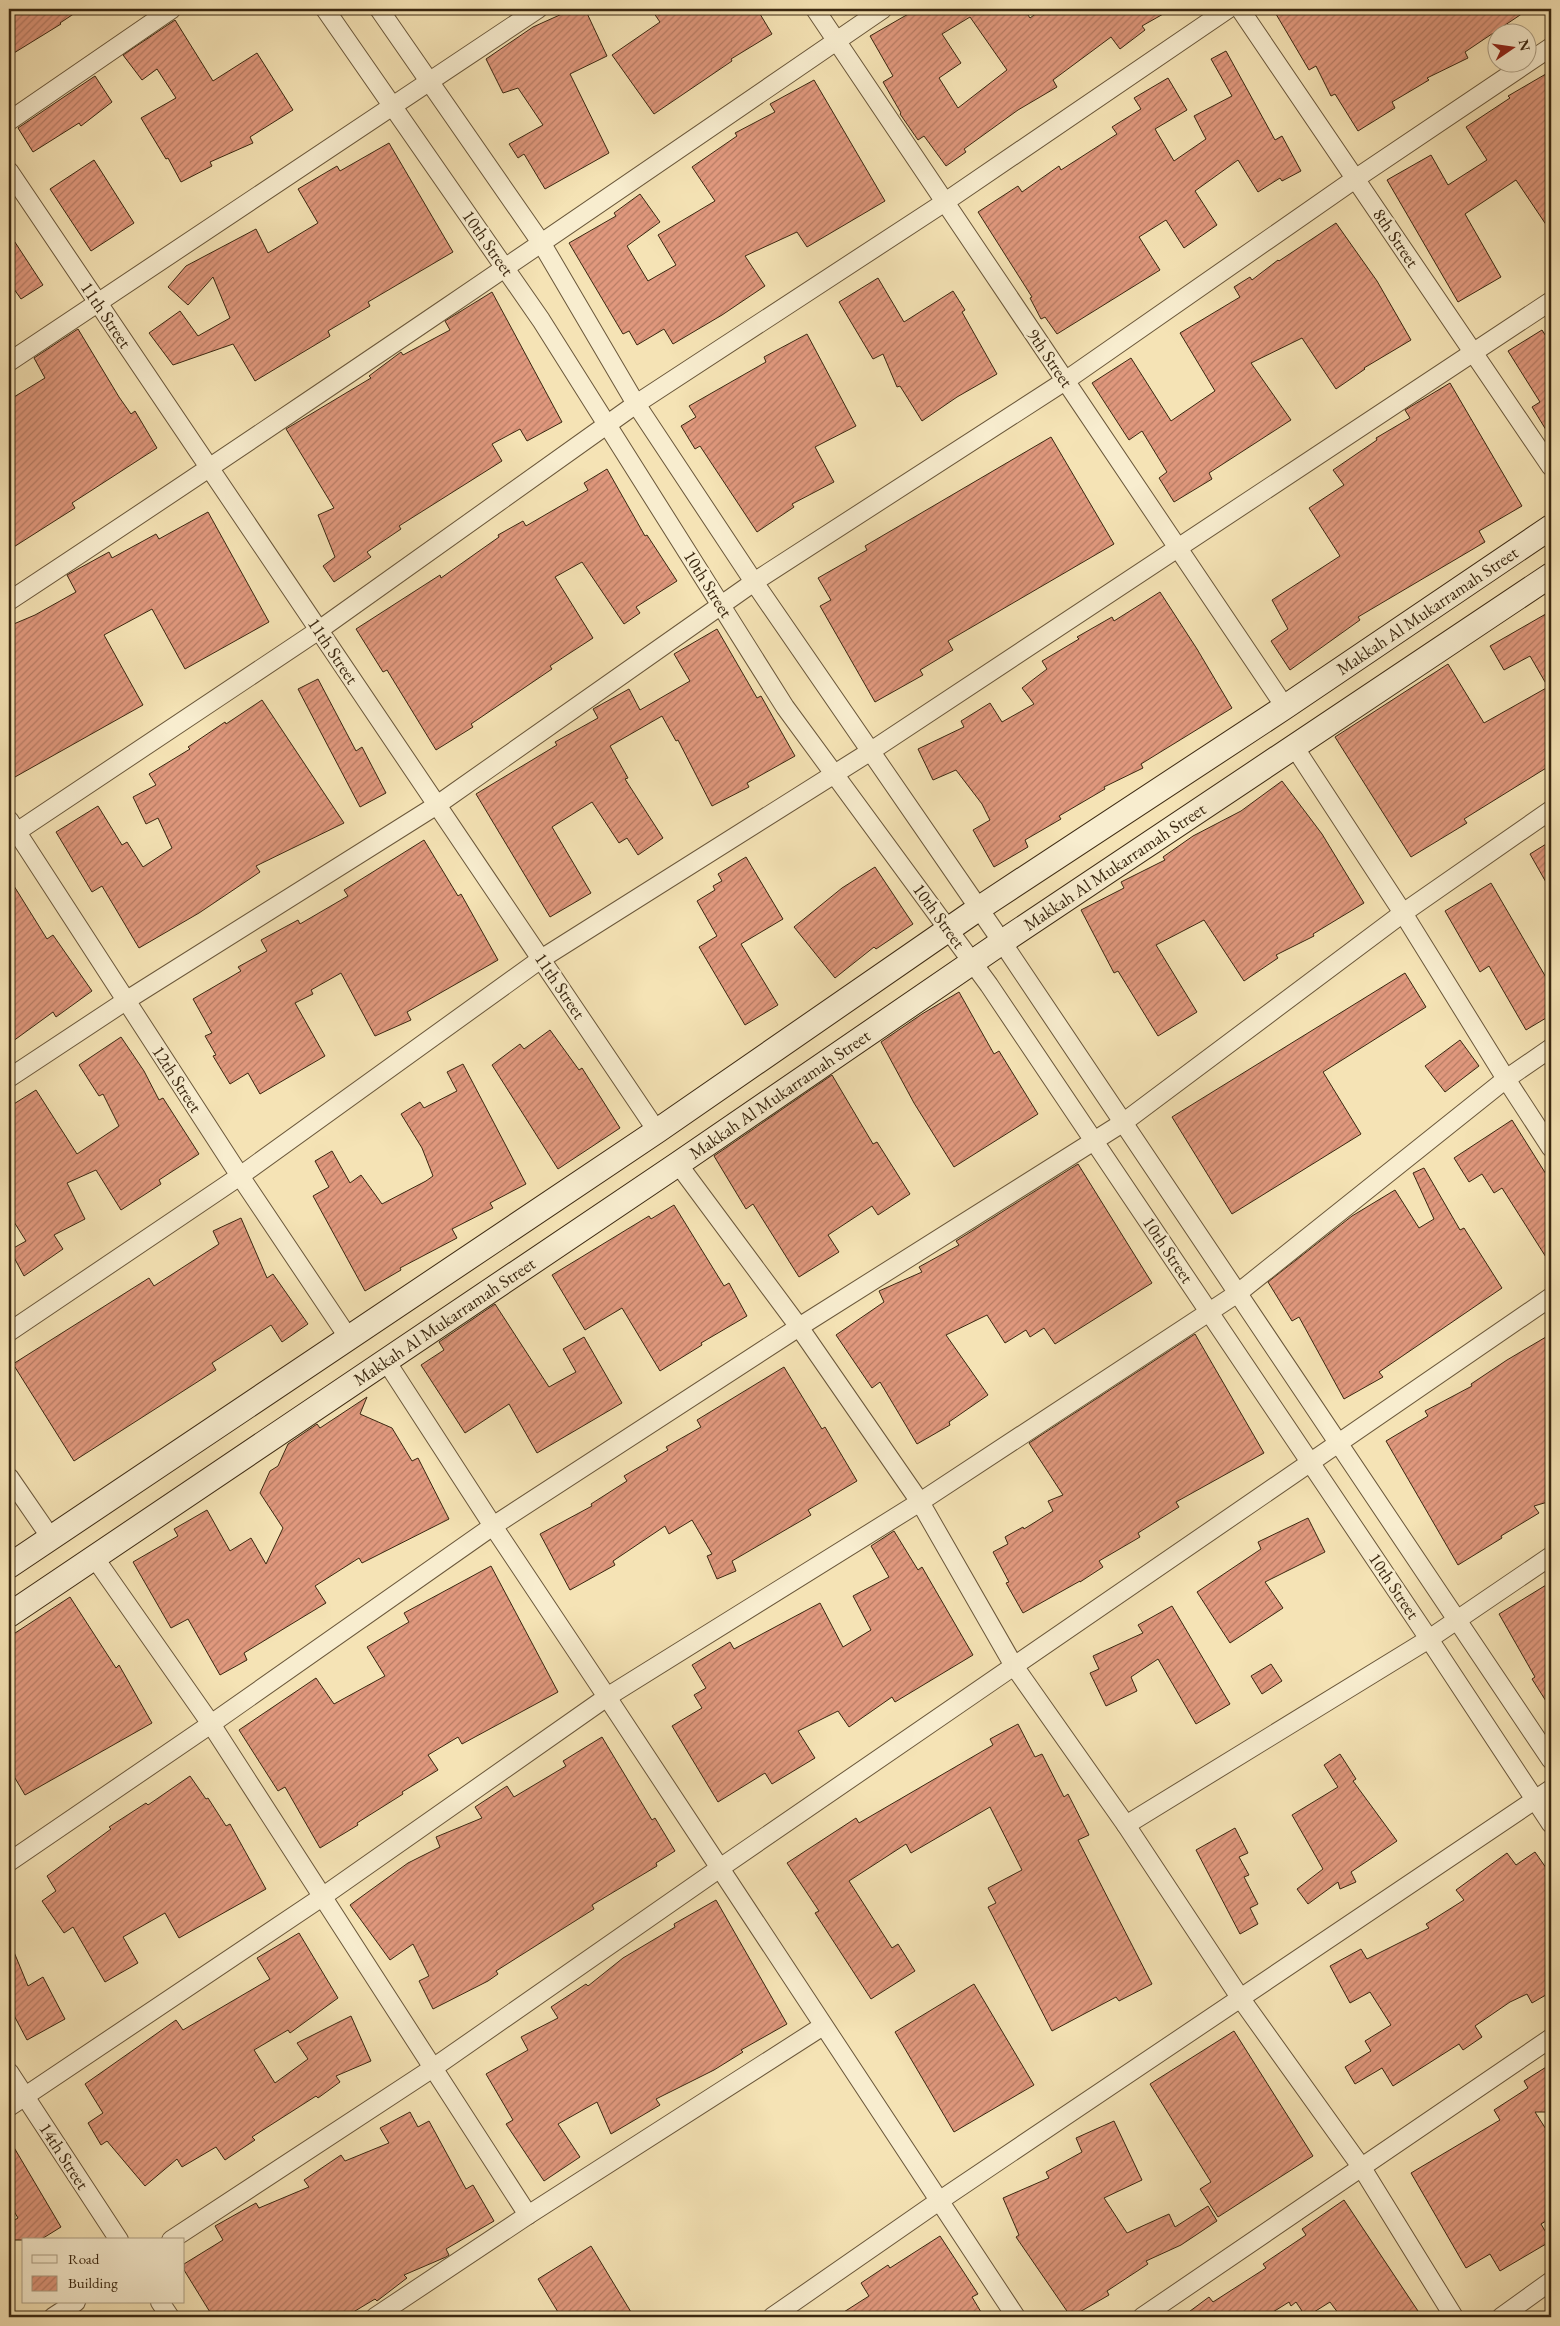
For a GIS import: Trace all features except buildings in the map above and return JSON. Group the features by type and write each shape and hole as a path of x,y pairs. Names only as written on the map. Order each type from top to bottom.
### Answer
{"main road":[{"name":"Makkah Al Mukarramah Street","path":"9,1566 657,1130 978,909 1285,707 1551,528"},
{"name":"Makkah Al Mukarramah Street","path":"9,1615 678,1164 1002,942 1295,748 1551,575"}],"street":[{"path":"9,121 172,9"},
{"name":"10th Street","path":"325,9 542,320 785,707 973,962 1311,1463 1551,1824"},
{"name":"10th Street","path":"379,9 542,244 636,404 754,582 1124,1122 1551,1760"},
{"path":"9,362 430,83 538,9"},
{"name":"9th Street","path":"815,9 1285,707"},
{"path":"9,601 210,469 542,244 883,9"},
{"path":"11,829 319,630 636,404 945,202 1228,9"},
{"name":"8th Street","path":"1240,9 1551,467"},
{"path":"9,1078 127,1000 437,805 754,582 1065,380 1551,47"},
{"name":"11th Street","path":"9,171 657,1130"},
{"path":"9,1332 240,1176 541,959 871,751 1551,300"},
{"path":"1295,748 1403,913 1551,1148"},
{"path":"9,1862 211,1724 493,1526 799,1327 1124,1122 1403,913 1551,810"},
{"name":"12th Street","path":"11,829 127,1000 240,1176 348,1337"},
{"path":"9,2107 322,1897 608,1697 920,1502 1238,1293 1506,1079 1551,1048"},
{"path":"678,1164 799,1327 920,1502 1014,1666 1126,1826 1241,1999 1362,2168 1454,2317"},
{"path":"174,2238 433,2068 720,1868 1551,1297"},
{"path":"386,1361 1016,2317"},
{"path":"9,1477 51,1538"},
{"path":"1126,1826 1429,1639 1551,1556"},
{"path":"94,1558 211,1724 528,2215"},
{"path":"772,2317 939,2201 1551,1789"},
{"path":"375,2317 528,2215 823,2026"},
{"path":"1142,2317 1551,2038"},
{"name":"14th Street","path":"9,2072 118,2238"},
{"path":"1501,2317 1551,2281"},
{"path":"53,2317 73,2304"},
{"path":"161,2304 170,2317"}]}
